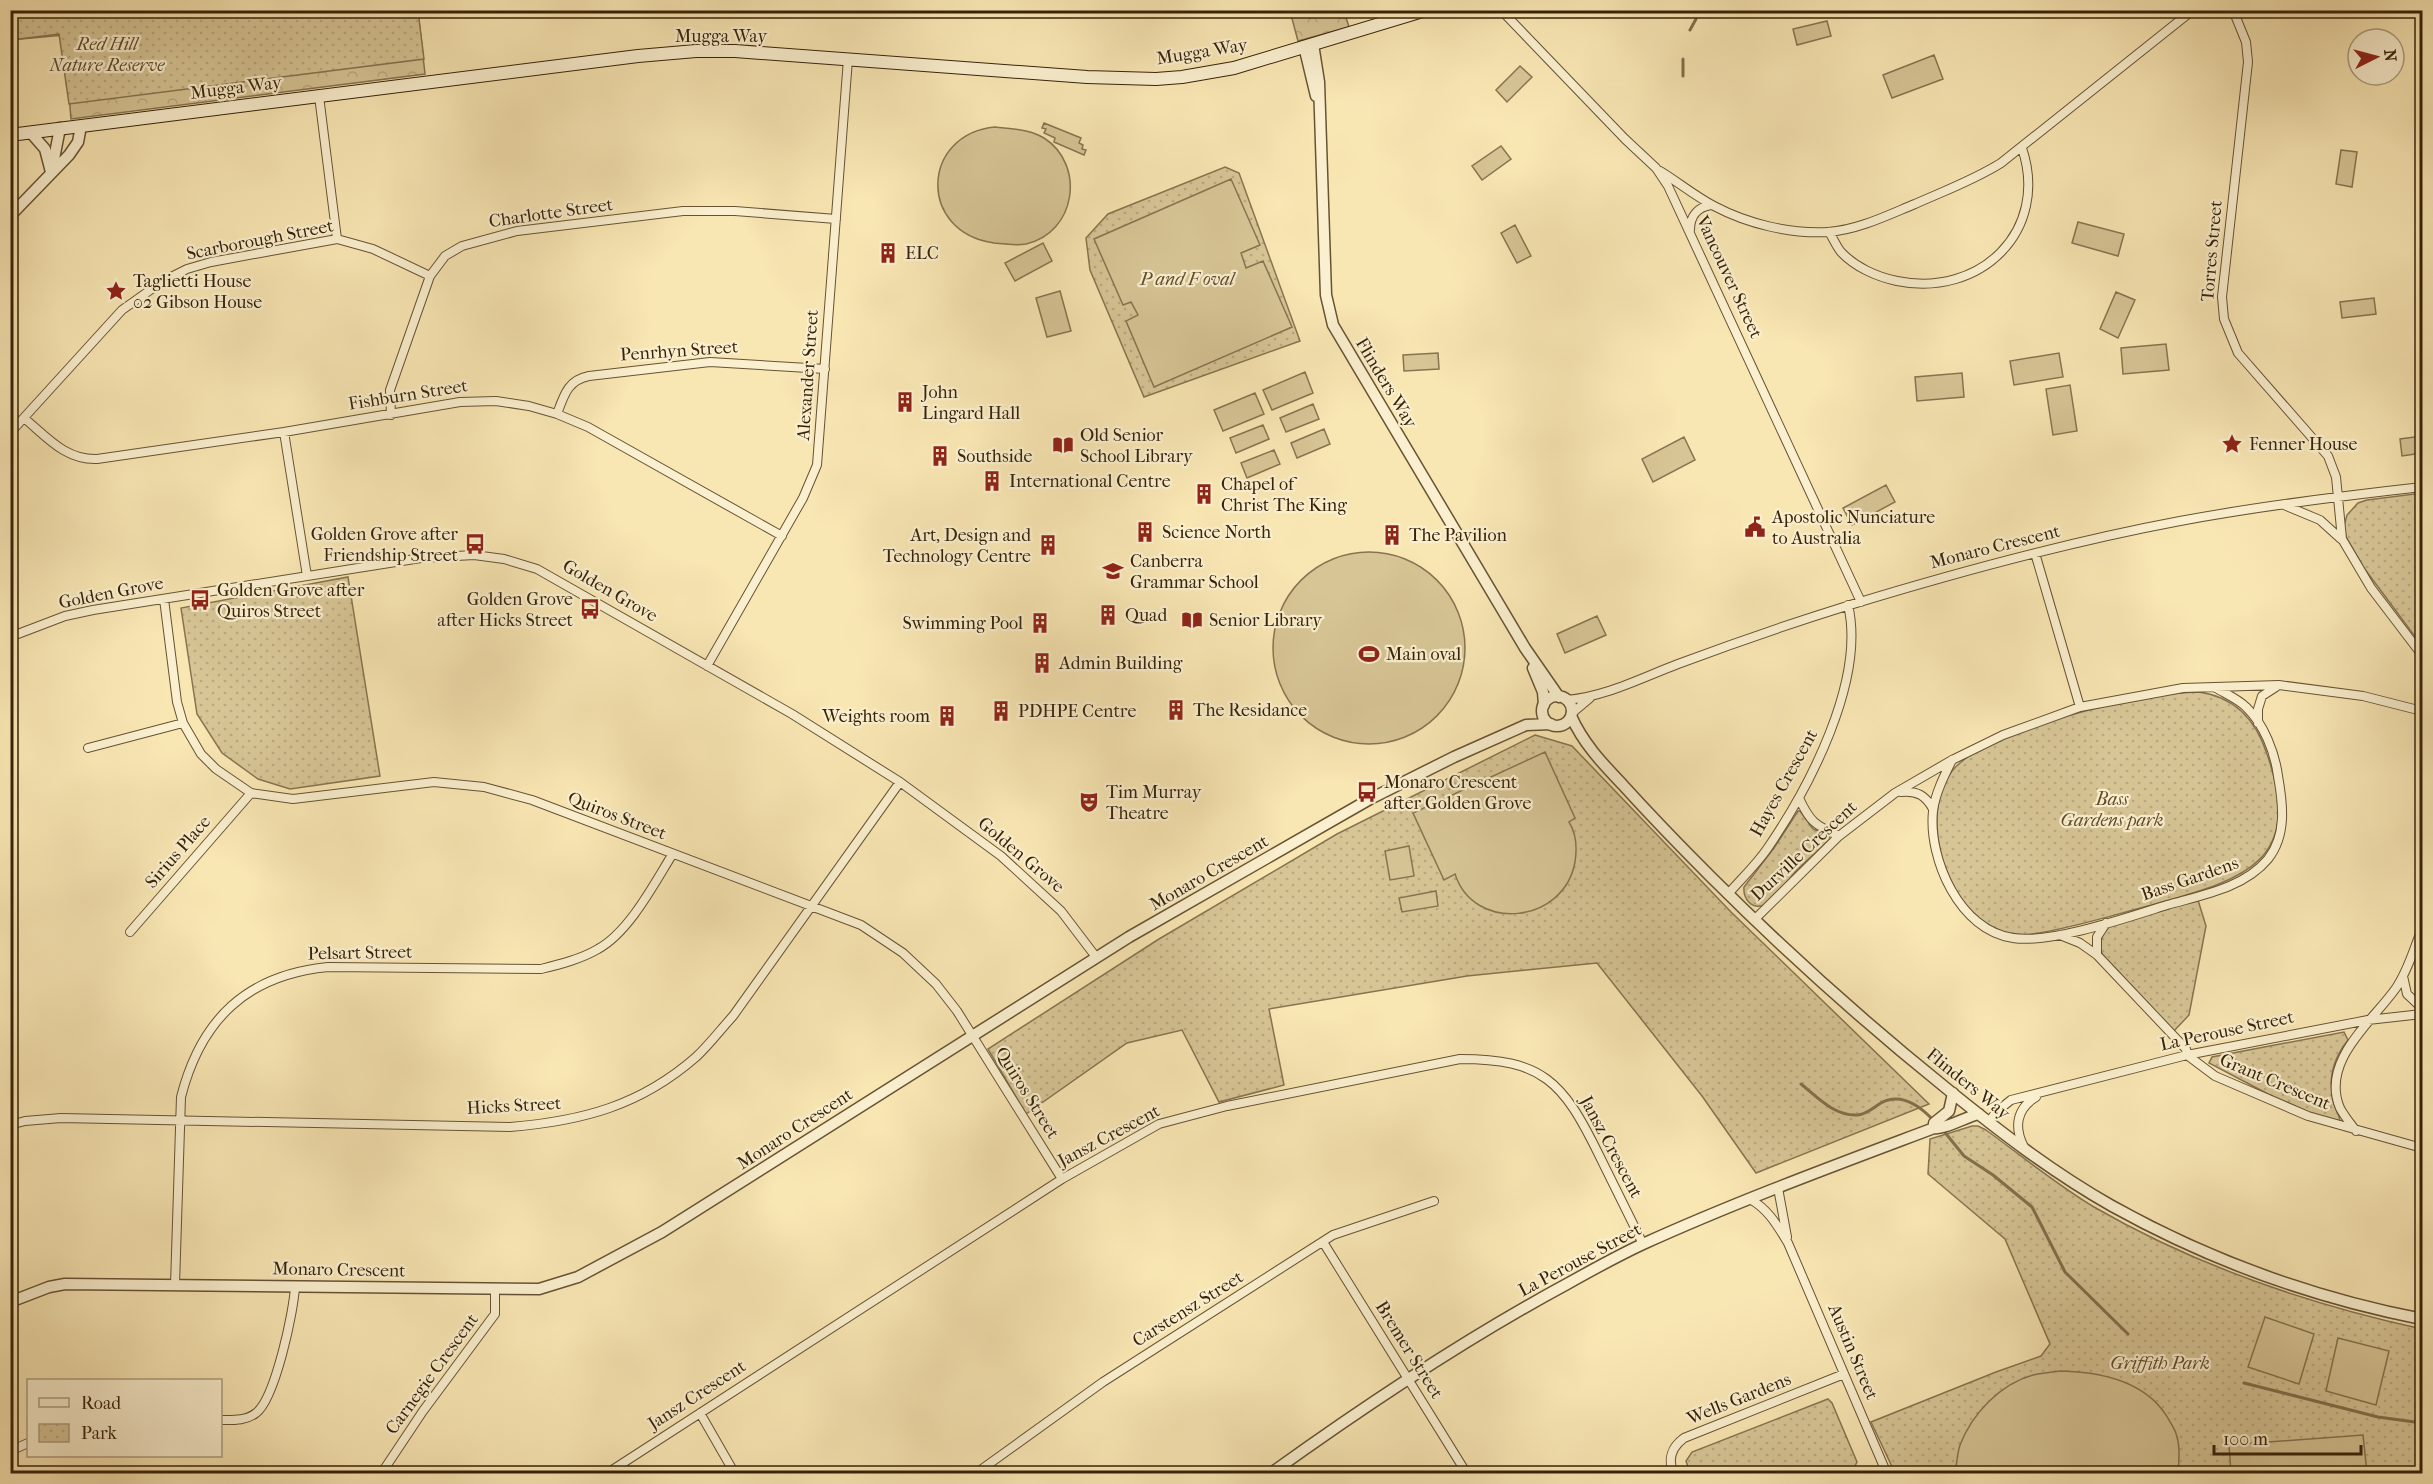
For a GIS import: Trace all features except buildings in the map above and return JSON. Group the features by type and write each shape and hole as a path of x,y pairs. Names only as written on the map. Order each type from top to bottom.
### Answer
{"main road":[{"name":"Mugga Way","path":"10,135 667,53 735,51 1087,77 1156,79 1234,68 1426,10"}],"street":[{"name":"Vancouver Street","path":"1501,10 1596,110 1656,168 1668,186 1861,602"},
{"path":"1656,168 1712,204 1769,226 1829,232 1883,217 1982,175 2022,148 2193,10"},
{"name":"Torres Street","path":"2233,10 2246,42 2248,62 2222,297 2224,319 2238,353 2328,456 2336,477 2342,539"},
{"name":"Flinders Way","path":"1308,45 1318,105 1326,295 1333,325 1525,648 1562,698"},
{"name":"Alexander Street","path":"707,666 810,485 817,465 848,59"},
{"path":"319,96 337,239"},
{"path":"10,216 69,155 78,142 81,126"},
{"path":"51,172 57,154 60,128"},
{"path":"31,133 45,149 51,172"},
{"path":"1829,232 1841,251 1859,266 1882,278 1928,285 1951,282 1968,276 1991,262 2010,240 2024,217 2029,192 2029,168 2022,148"},
{"path":"1690,233 1693,216 1702,207 1712,204"},
{"name":"Charlotte Street","path":"391,415 390,390 430,276 445,256 462,246 516,231 712,210 836,219"},
{"name":"Scarborough Street","path":"10,433 122,310 163,281 187,269 211,262 337,239 373,249 430,276"},
{"name":"Penrhyn Street","path":"557,414 564,393 572,383 589,376 710,362 825,369"},
{"name":"Fishburn Street","path":"24,418 68,454 87,460 477,401 512,403 557,414 588,427 782,536"},
{"path":"284,432 308,576"},
{"name":"Monaro Crescent","path":"1571,715 1591,698 1726,646 1848,605 1947,576 2035,553 2180,521 2338,496 2422,487"},
{"path":"2283,504 2320,520 2342,539 2371,588 2422,655"},
{"path":"2035,553 2080,706"},
{"name":"Golden Grove","path":"10,637 65,616 308,576 441,555 474,555 504,559 537,569 568,584 792,714 900,782 1001,856 1061,911 1096,957"},
{"name":"Quiros Street","path":"164,599 177,702 183,723 201,754 216,769 251,793 293,799 404,784 459,783 509,792 861,925 903,953 936,984 1062,1179"},
{"name":"Hayes Crescent","path":"1728,894 1766,850 1799,798 1831,731 1853,649 1848,605"},
{"name":"Flinders Way","path":"1525,648 1539,680 1543,707"},
{"path":"2258,723 2258,709 2262,696 2279,685"},
{"name":"Durville Crescent","path":"1755,919 1839,836 1895,793 1952,760 2002,735 2080,706 2183,688 2279,685 2363,696 2422,711"},
{"name":"Bass Gardens","path":"1952,760 1941,783 1933,809 1932,826 1939,860 1947,882 1961,906 1972,918 1998,935 2012,939 2060,935 2106,923 2211,892 2248,878 2270,857 2276,845 2283,810 2277,770 2269,743 2258,723 2241,703 2213,687"},
{"path":"1562,698 1571,707 1571,715 1555,725 1544,718 1543,707 1550,699 1562,698"},
{"name":"Monaro Crescent","path":"1562,698 1591,698"},
{"name":"Monaro Crescent","path":"10,1302 49,1287 65,1284 538,1289 578,1277 613,1260 766,1167 970,1035 1096,957 1370,800 1454,757 1526,725 1543,707"},
{"name":"Flinders Way","path":"1571,715 1581,738 1640,805 1728,894 1850,1008 2026,1151 2112,1206 2203,1252 2316,1294 2422,1319"},
{"path":"88,748 183,723"},
{"name":"Monaro Crescent","path":"1526,725 1555,725"},
{"name":"Flinders Way","path":"1555,725 1581,738"},
{"name":"Hicks Street","path":"10,1125 25,1121 61,1118 510,1126 570,1120 597,1114 646,1093 697,1056 733,1016 900,782"},
{"path":"1895,793 1914,791 1928,800 1933,809"},
{"name":"Sirius Place","path":"130,932 251,793"},
{"path":"1799,798 1811,821 1819,828 1839,836"},
{"name":"Pelsart Street","path":"176,1285 178,1121 181,1096 188,1068 202,1039 228,1009 254,988 283,975 328,967 541,969 573,961 600,949 625,925 645,899 672,855"},
{"path":"2097,955 2097,937 2106,923"},
{"path":"2368,1020 2403,976 2422,929"},
{"path":"2060,935 2080,943 2097,955 2186,1049 2187,1055"},
{"path":"2403,976 2407,994 2422,1008"},
{"name":"La Perouse Street","path":"1989,1122 1996,1112 2011,1100 2187,1055 2368,1020 2422,1014"},
{"name":"Grant Crescent","path":"2356,1131 2340,1108 2336,1090 2339,1069 2347,1049 2368,1020"},
{"name":"Grant Crescent","path":"2187,1055 2215,1076 2308,1116 2422,1149"},
{"name":"Jansz Crescent","path":"606,1473 1062,1179 1160,1124 1197,1113 1460,1059 1499,1061 1532,1071 1553,1084 1568,1099 1583,1123 1643,1244"},
{"path":"1936,1126 1949,1111 1953,1093"},
{"path":"2026,1151 2019,1136 2018,1119 2028,1102 2041,1094"},
{"name":"La Perouse Street","path":"1270,1473 1406,1378 1525,1307 1643,1244 1839,1162 1936,1126 1979,1114"},
{"name":"Austin Street","path":"1778,1188 1788,1243"},
{"name":"Austin Street","path":"1750,1199 1770,1215 1788,1243 1885,1473"},
{"name":"Carstensz Street","path":"975,1473 1103,1382 1333,1235 1434,1201"},
{"name":"Bremer Street","path":"1323,1242 1467,1473"},
{"path":"222,1420 246,1419 264,1406 294,1307 295,1286"},
{"name":"Carnegie Crescent","path":"381,1473 423,1411 495,1314 495,1288"},
{"name":"Wells Gardens","path":"1674,1473 1671,1468 1671,1455 1674,1446 1684,1438 1844,1374"},
{"path":"700,1413 735,1473"},
{"path":"10,1451 27,1443"}],"green space":[{"name":"Red Hill Nature Reserve","path":"10,11 418,11 425,74 71,119 64,35 11,40"},
{"name":"Red Hill Nature Reserve","path":"10,11 418,11 424,59 69,104 59,34 11,40"},
{"path":"1290,11 1344,11 1349,27 1298,41"},
{"path":"1827,21 1831,36 1797,45 1793,29"},
{"path":"1934,55 1943,79 1892,98 1883,75"},
{"path":"1520,66 1532,77 1507,102 1496,90"},
{"path":"1044,123 1081,138 1079,143 1083,145 1082,149 1086,150 1084,155 1054,142 1055,138 1044,133 1046,129 1042,128"},
{"path":"995,127 1026,131 1044,138 1057,150 1066,164 1070,181 1070,197 1065,213 1056,227 1043,237 1026,244 994,243 969,235 951,221 941,203 938,184 942,164 953,147 971,134"},
{"path":"1501,146 1511,159 1482,180 1472,166"},
{"path":"2341,150 2357,152 2352,187 2336,184"},
{"name":"P and F oval","path":"1225,167 1239,173 1300,341 1144,397 1090,270 1086,238 1108,214"},
{"name":"P and F oval","path":"1231,179 1260,245 1241,253 1246,268 1263,261 1292,327 1154,387 1126,321 1138,315 1131,302 1123,305 1094,239"},
{"path":"2078,222 2124,234 2118,256 2072,243"},
{"path":"1515,225 1531,256 1517,263 1501,233"},
{"path":"1043,243 1052,261 1015,281 1005,263"},
{"path":"1060,291 1071,331 1047,337 1036,298"},
{"path":"2116,292 2135,300 2118,338 2100,329"},
{"path":"2374,298 2376,314 2342,318 2340,302"},
{"path":"2166,344 2169,370 2123,374 2121,348"},
{"path":"1438,353 1439,369 1404,371 1403,355"},
{"path":"2059,353 2063,377 2014,385 2010,361"},
{"path":"1305,372 1313,393 1272,410 1263,390"},
{"path":"1962,373 1964,397 1917,401 1915,377"},
{"path":"2070,385 2077,431 2053,435 2046,389"},
{"path":"1255,393 1264,414 1223,431 1214,410"},
{"path":"1313,404 1319,419 1286,432 1280,418"},
{"path":"1263,425 1269,439 1236,453 1230,438"},
{"path":"1324,429 1330,444 1297,458 1291,443"},
{"path":"2422,436 2422,453 2402,456 2400,439"},
{"path":"1684,437 1695,460 1653,482 1642,459"},
{"path":"1274,450 1280,464 1247,478 1241,463"},
{"path":"1886,485 1895,502 1852,525 1843,508"},
{"path":"2422,493 2422,646 2364,568 2346,537 2344,526 2347,515 2358,503"},
{"name":"Main oval","path":"1360,552 1378,552 1406,559 1437,580 1458,611 1465,648 1458,685 1437,716 1406,737 1378,744 1360,744 1324,733 1295,709 1284,693 1277,676 1273,657 1273,639 1284,603 1308,574 1324,563 1341,556"},
{"path":"348,577 380,776 290,789 258,779 222,753 197,714 181,608"},
{"path":"1597,616 1606,635 1565,653 1557,634"},
{"name":"Bass Gardens park","path":"2199,692 2223,699 2242,712 2257,731 2267,754 2277,791 2278,821 2271,844 2257,862 2237,876 2184,896 2078,925 2033,934 2007,933 1983,921 1964,902 1949,877 1940,849 1937,821 1941,794 1952,771 1970,756 1997,741 2030,728 2142,698"},
{"path":"1535,735 1572,746 1731,912 1929,1104 1756,1173 1702,1096 1597,963 1467,976 1269,1009 1284,1085 1219,1102 1182,1030 1127,1043 1026,1114 988,1049 1159,939 1337,834"},
{"path":"1545,752 1575,818 1569,822 1573,831 1576,852 1575,862 1567,883 1554,898 1537,909 1518,913 1498,912 1480,906 1465,893 1455,874 1444,880 1413,813"},
{"path":"1798,811 1813,829 1829,835 1830,839 1796,871 1773,899 1764,905 1755,906 1746,899 1744,887 1774,848"},
{"path":"1409,846 1414,876 1390,880 1385,851"},
{"path":"1436,891 1438,906 1402,912 1399,898"},
{"path":"2198,900 2206,926 2189,1015 2174,1031 2102,954 2101,942 2105,931 2112,925"},
{"path":"2344,1032 2348,1040 2338,1055 2331,1078 2332,1095 2340,1122 2313,1114 2268,1094 2209,1063 2212,1057"},
{"name":"Griffith Park","path":"1972,1126 1986,1130 2053,1180 2094,1207 2172,1247 2254,1281 2295,1295 2422,1329 2422,1473 1895,1473 1871,1422 2041,1356 2050,1344 2005,1239 1928,1174 1930,1139"},
{"path":"2265,1317 2314,1334 2299,1384 2248,1367"},
{"path":"2338,1338 2389,1351 2376,1405 2326,1391"},
{"path":"2061,1371 2108,1377 2149,1396 2160,1407 2176,1433 2179,1450 2178,1473 1955,1473 1959,1448 1965,1433 1989,1402 2009,1385 2021,1379"},
{"path":"1828,1399 1832,1403 1857,1462 1854,1468 1846,1473 1690,1473 1686,1461 1692,1452"},
{"path":"2363,1435 2367,1473 2231,1473 2229,1445"}],"waterway":[{"path":"1690,30 1696,19"},
{"path":"1683,59 1683,76"},
{"path":"1801,1084 1826,1105 1841,1112 1860,1115 1881,1103 1896,1099 1917,1106 1934,1121"},
{"path":"1943,1130 1964,1156 1993,1175 2032,1207 2065,1272 2128,1334"},
{"path":"2244,1383 2378,1417 2422,1423"}],"place":[{"name":"ELC","path":"888,253"},
{"name":"Taglietti House 02 Gibson House","path":"116,291"},
{"name":"John Lingard Hall","path":"905,402"},
{"name":"Fenner House","path":"2232,444"},
{"name":"Old Senior School Library","path":"1063,445"},
{"name":"Southside","path":"940,456"},
{"name":"International Centre","path":"992,481"},
{"name":"Chapel of Christ The King","path":"1204,494"},
{"name":"Apostolic Nunciature to Australia","path":"1755,527"},
{"name":"Science North","path":"1145,532"},
{"name":"The Pavilion","path":"1392,535"},
{"name":"Golden Grove after Friendship Street","path":"475,544"},
{"name":"Art, Design and Technology Centre","path":"1048,545"},
{"name":"Canberra Grammar School","path":"1113,571"},
{"name":"Golden Grove after Quiros Street","path":"200,600"},
{"name":"Golden Grove after Hicks Street","path":"590,609"},
{"name":"Quad","path":"1108,615"},
{"name":"Senior Library","path":"1192,620"},
{"name":"Swimming Pool","path":"1040,623"},
{"name":"Main oval","path":"1369,654"},
{"name":"Admin Building","path":"1042,663"},
{"name":"The Residance","path":"1176,710"},
{"name":"PDHPE Centre","path":"1001,711"},
{"name":"Weights room","path":"947,716"},
{"name":"Monaro Crescent after Golden Grove","path":"1367,792"},
{"name":"Tim Murray Theatre","path":"1089,802"}]}
